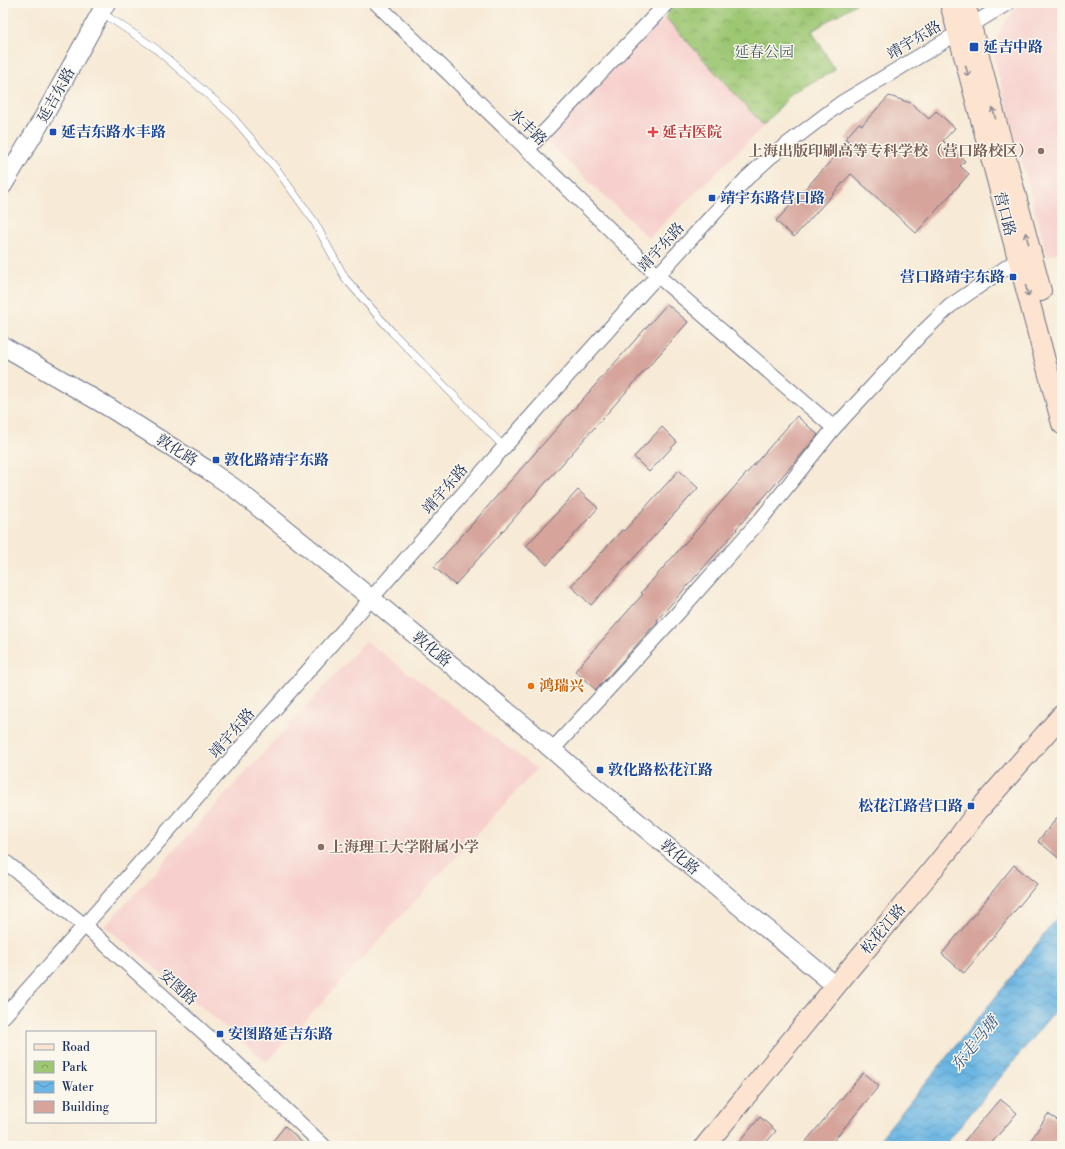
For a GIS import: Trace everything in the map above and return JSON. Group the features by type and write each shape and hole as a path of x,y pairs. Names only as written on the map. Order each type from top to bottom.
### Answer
{"main road":[{"name":"营口路","path":"950,3 964,29 1062,371"},
{"name":"营口路","path":"965,3 964,29 1017,260 1022,273 1062,424"},
{"name":"松花江路","path":"706,1146 935,867 977,812 1062,715"}],"street":[{"name":"水丰路","path":"376,3 658,276 834,428"},
{"path":"527,150 667,3"},
{"name":"靖宇东路","path":"3,1017 86,926 504,447 746,179 769,158 841,103 1008,3"},
{"name":"延吉东路","path":"3,185 39,125 104,8"},
{"path":"552,750 677,614 762,518 834,428 920,335 950,306 1017,260"},
{"name":"敦化路","path":"3,346 110,408 237,490 372,599 588,781 836,986"},
{"name":"安图路","path":"3,860 86,926 212,1040 324,1146"}],"lane":[{"path":"104,8 155,48 230,114 275,167 314,221 345,278 392,332 504,447"}],"path":[{"path":"1058,904 1062,899"}],"shaded area":[{"name":"上海出版印刷高等专科学校（营口路校区）","path":"1023,3 1062,3 1062,252 1047,255 992,51 1000,29 1018,6"},
{"name":"延吉医院","path":"665,17 764,126 649,238 543,138"},
{"name":"上海理工大学附属小学","path":"366,641 537,769 267,1062 105,926"}],"green space":[{"name":"延春公园","path":"674,3 857,3 812,31 835,70 792,93 764,126 665,17"}],"water":[{"name":"东走马塘","path":"1062,911 1062,1002 944,1146 874,1146 1007,983"}],"building":[{"path":"889,96 911,103 929,119 936,111 955,128 943,141 965,161 960,166 969,174 916,233 851,174 794,237 776,221 849,141 845,139 859,123 862,125"},
{"path":"667,304 688,322 455,585 434,567"},
{"path":"797,416 818,435 736,529 737,530 657,620 658,621 596,690 575,671 643,594 641,593"},
{"path":"662,427 677,442 649,472 634,457"},
{"path":"679,470 698,488 591,605 571,586 622,530 624,531"},
{"path":"578,490 598,508 547,565 526,546"},
{"path":"1062,812 1062,861 1038,841"},
{"path":"1014,865 1037,884 964,973 942,954"},
{"path":"863,1073 879,1086 829,1146 802,1146"},
{"path":"1000,1099 1017,1113 989,1146 960,1146"},
{"path":"1048,1114 1062,1123 1062,1136 1055,1146 1027,1146"},
{"path":"760,1117 776,1131 763,1146 736,1146"},
{"path":"285,1126 306,1146 269,1146"}],"place":[{"name":"延吉中路","path":"974,47"},
{"name":"延吉东路水丰路","path":"53,132"},
{"name":"延吉医院","path":"653,132"},
{"name":"上海出版印刷高等专科学校（营口路校区）","path":"1041,151"},
{"name":"靖宇东路营口路","path":"712,198"},
{"name":"营口路靖宇东路","path":"1013,277"},
{"name":"敦化路靖宇东路","path":"216,460"},
{"name":"鸿瑞兴","path":"531,686"},
{"name":"敦化路松花江路","path":"600,770"},
{"name":"松花江路营口路","path":"971,806"},
{"name":"上海理工大学附属小学","path":"321,847"},
{"name":"安图路延吉东路","path":"220,1034"}]}
